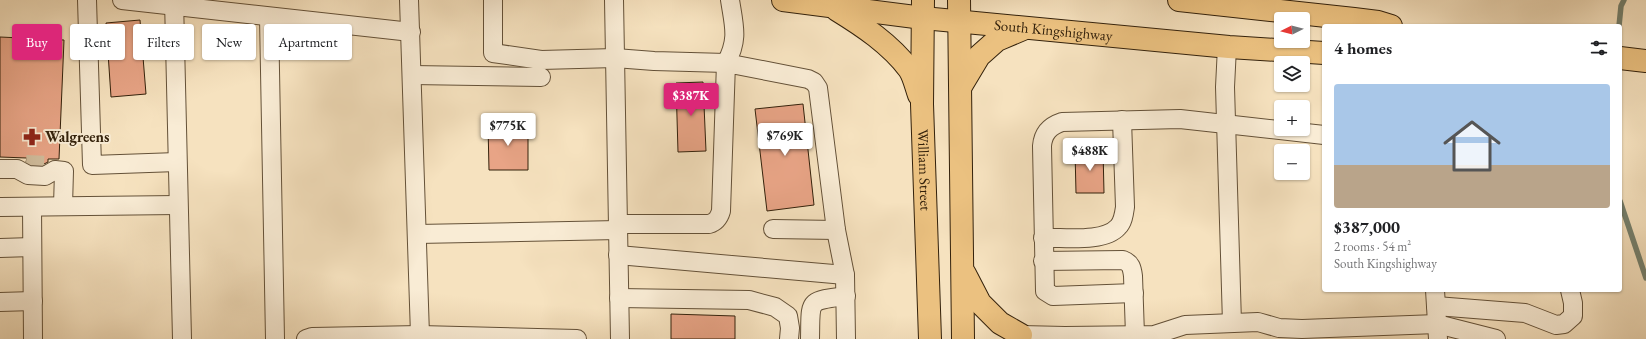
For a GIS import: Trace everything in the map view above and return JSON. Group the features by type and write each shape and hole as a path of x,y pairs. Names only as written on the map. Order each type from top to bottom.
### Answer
{"main road":[{"name":"South Kingshighway","path":"782,0 829,6 923,9 960,22 1227,47 1318,51"},
{"path":"959,0 963,339"},
{"path":"1179,0 1316,14 1353,15 1385,24"},
{"path":"1316,14 1340,0"},
{"path":"829,6 864,27 892,51 910,70 922,104"},
{"name":"William Street","path":"923,9 922,104 930,339"},
{"path":"961,87 979,56 997,40 1026,28"},
{"path":"1622,58 1646,61"},
{"path":"963,271 980,303 1000,323 1025,337"}],"lane":[{"path":"87,0 92,165 177,162"},
{"path":"122,0 173,3 269,16 411,32"},
{"path":"410,0 420,335"},
{"path":"493,0 493,53 541,60 615,58 654,61 726,63 808,79 814,82 818,88 836,230 845,275 846,339"},
{"path":"614,0 620,339"},
{"path":"417,234 618,227 655,224 715,223 719,218 721,211 726,63 732,51 735,36 730,0"},
{"path":"173,3 182,339"},
{"path":"269,16 276,339"},
{"path":"1227,47 1225,87 1232,323"},
{"path":"412,75 541,78"},
{"path":"1134,293 1053,296 1049,295 1045,291 1042,146 1044,135 1054,124 1062,122 1180,119 1322,135"},
{"path":"1043,238 1100,237 1110,234 1123,221 1125,207 1122,120"},
{"path":"14,167 28,175 45,176 52,168 64,170 63,206"},
{"path":"0,207 178,205"},
{"path":"32,207 33,339"},
{"path":"773,229 836,230"},
{"path":"0,248 32,247"},
{"path":"618,256 845,275"},
{"path":"1044,261 1123,260 1128,262 1132,268 1135,335"},
{"path":"1437,332 1436,298 1525,313 1556,325 1564,324 1573,316 1573,303 1570,292"},
{"path":"810,339 811,310 813,304 822,299 846,296"},
{"path":"619,298 749,300 775,307 788,316 790,339"},
{"path":"0,302 33,301"},
{"path":"1025,337 1154,335 1185,325 1258,322 1279,328 1342,333 1437,332 1496,339"},
{"path":"306,339 312,337 420,335 577,339"}],"building":[{"path":"140,20 140,24 133,24 133,60 143,60 146,94 111,97 108,60 125,60 125,24 106,23"},
{"name":"Walgreens","path":"0,37 12,38 12,60 62,60 62,40 64,40 59,159 48,159 48,162 42,165 31,165 26,162 27,158 0,157"},
{"path":"703,82 706,151 678,152 676,83"},
{"path":"803,104 814,205 767,211 755,109"},
{"path":"488,125 528,125 528,170 489,170"},
{"path":"1103,150 1104,193 1076,193 1075,151"},
{"path":"671,314 735,316 735,339 671,339"}],"waterway":[{"path":"1619,24 1621,6 1624,0"},
{"path":"1622,207 1646,278"}],"tunnel":[{"path":"26,164 48,165"}],"place":[{"name":"Walgreens","path":"32,137"}]}
